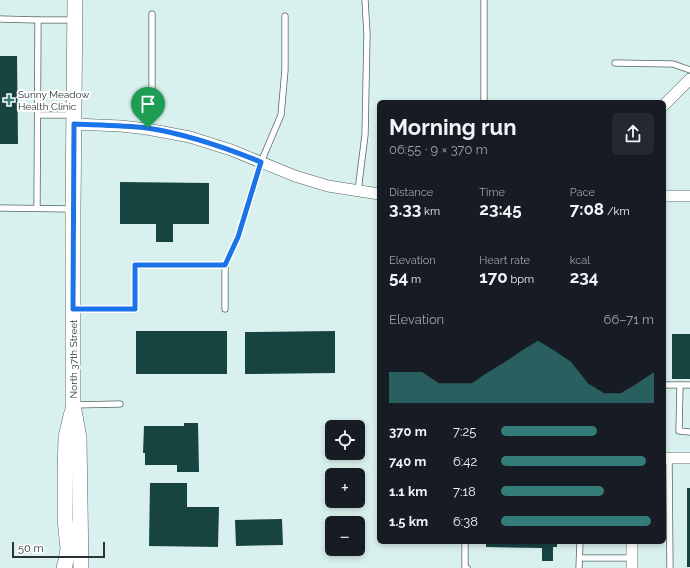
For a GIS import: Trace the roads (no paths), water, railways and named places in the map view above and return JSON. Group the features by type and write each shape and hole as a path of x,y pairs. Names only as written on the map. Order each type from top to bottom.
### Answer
{"street":[{"name":"North 37th Street","path":"75,0 73,405 80,438 80,568"},
{"path":"666,103 690,79"},
{"path":"74,120 148,128 190,137 231,150 308,180 328,186 358,192 377,194"},
{"path":"666,196 690,196"},
{"name":"North 37th Street","path":"64,568 68,549 65,498 66,437 73,405"},
{"path":"667,458 690,458"},
{"path":"632,544 632,563"}],"lane":[{"path":"358,192 365,135 367,34 365,0"},
{"path":"484,0 484,100"},
{"path":"148,128 152,103 152,14"},
{"path":"225,310 225,265 238,237 261,162 280,115 285,70 285,16"},
{"path":"0,19 75,20"},
{"path":"37,208 38,20"},
{"path":"615,63 673,64 690,70"},
{"path":"38,115 74,120"},
{"path":"0,208 73,209"},
{"path":"73,309 135,309 135,265 225,265"},
{"path":"666,385 690,385"},
{"path":"680,385 679,431 690,432"},
{"path":"73,405 120,404"},
{"path":"667,458 670,568"},
{"path":"465,544 466,568"},
{"path":"579,568 580,544"},
{"path":"580,558 632,563"}],"place":[{"name":"Sunny Meadow Health Clinic","path":"9,100"}]}
